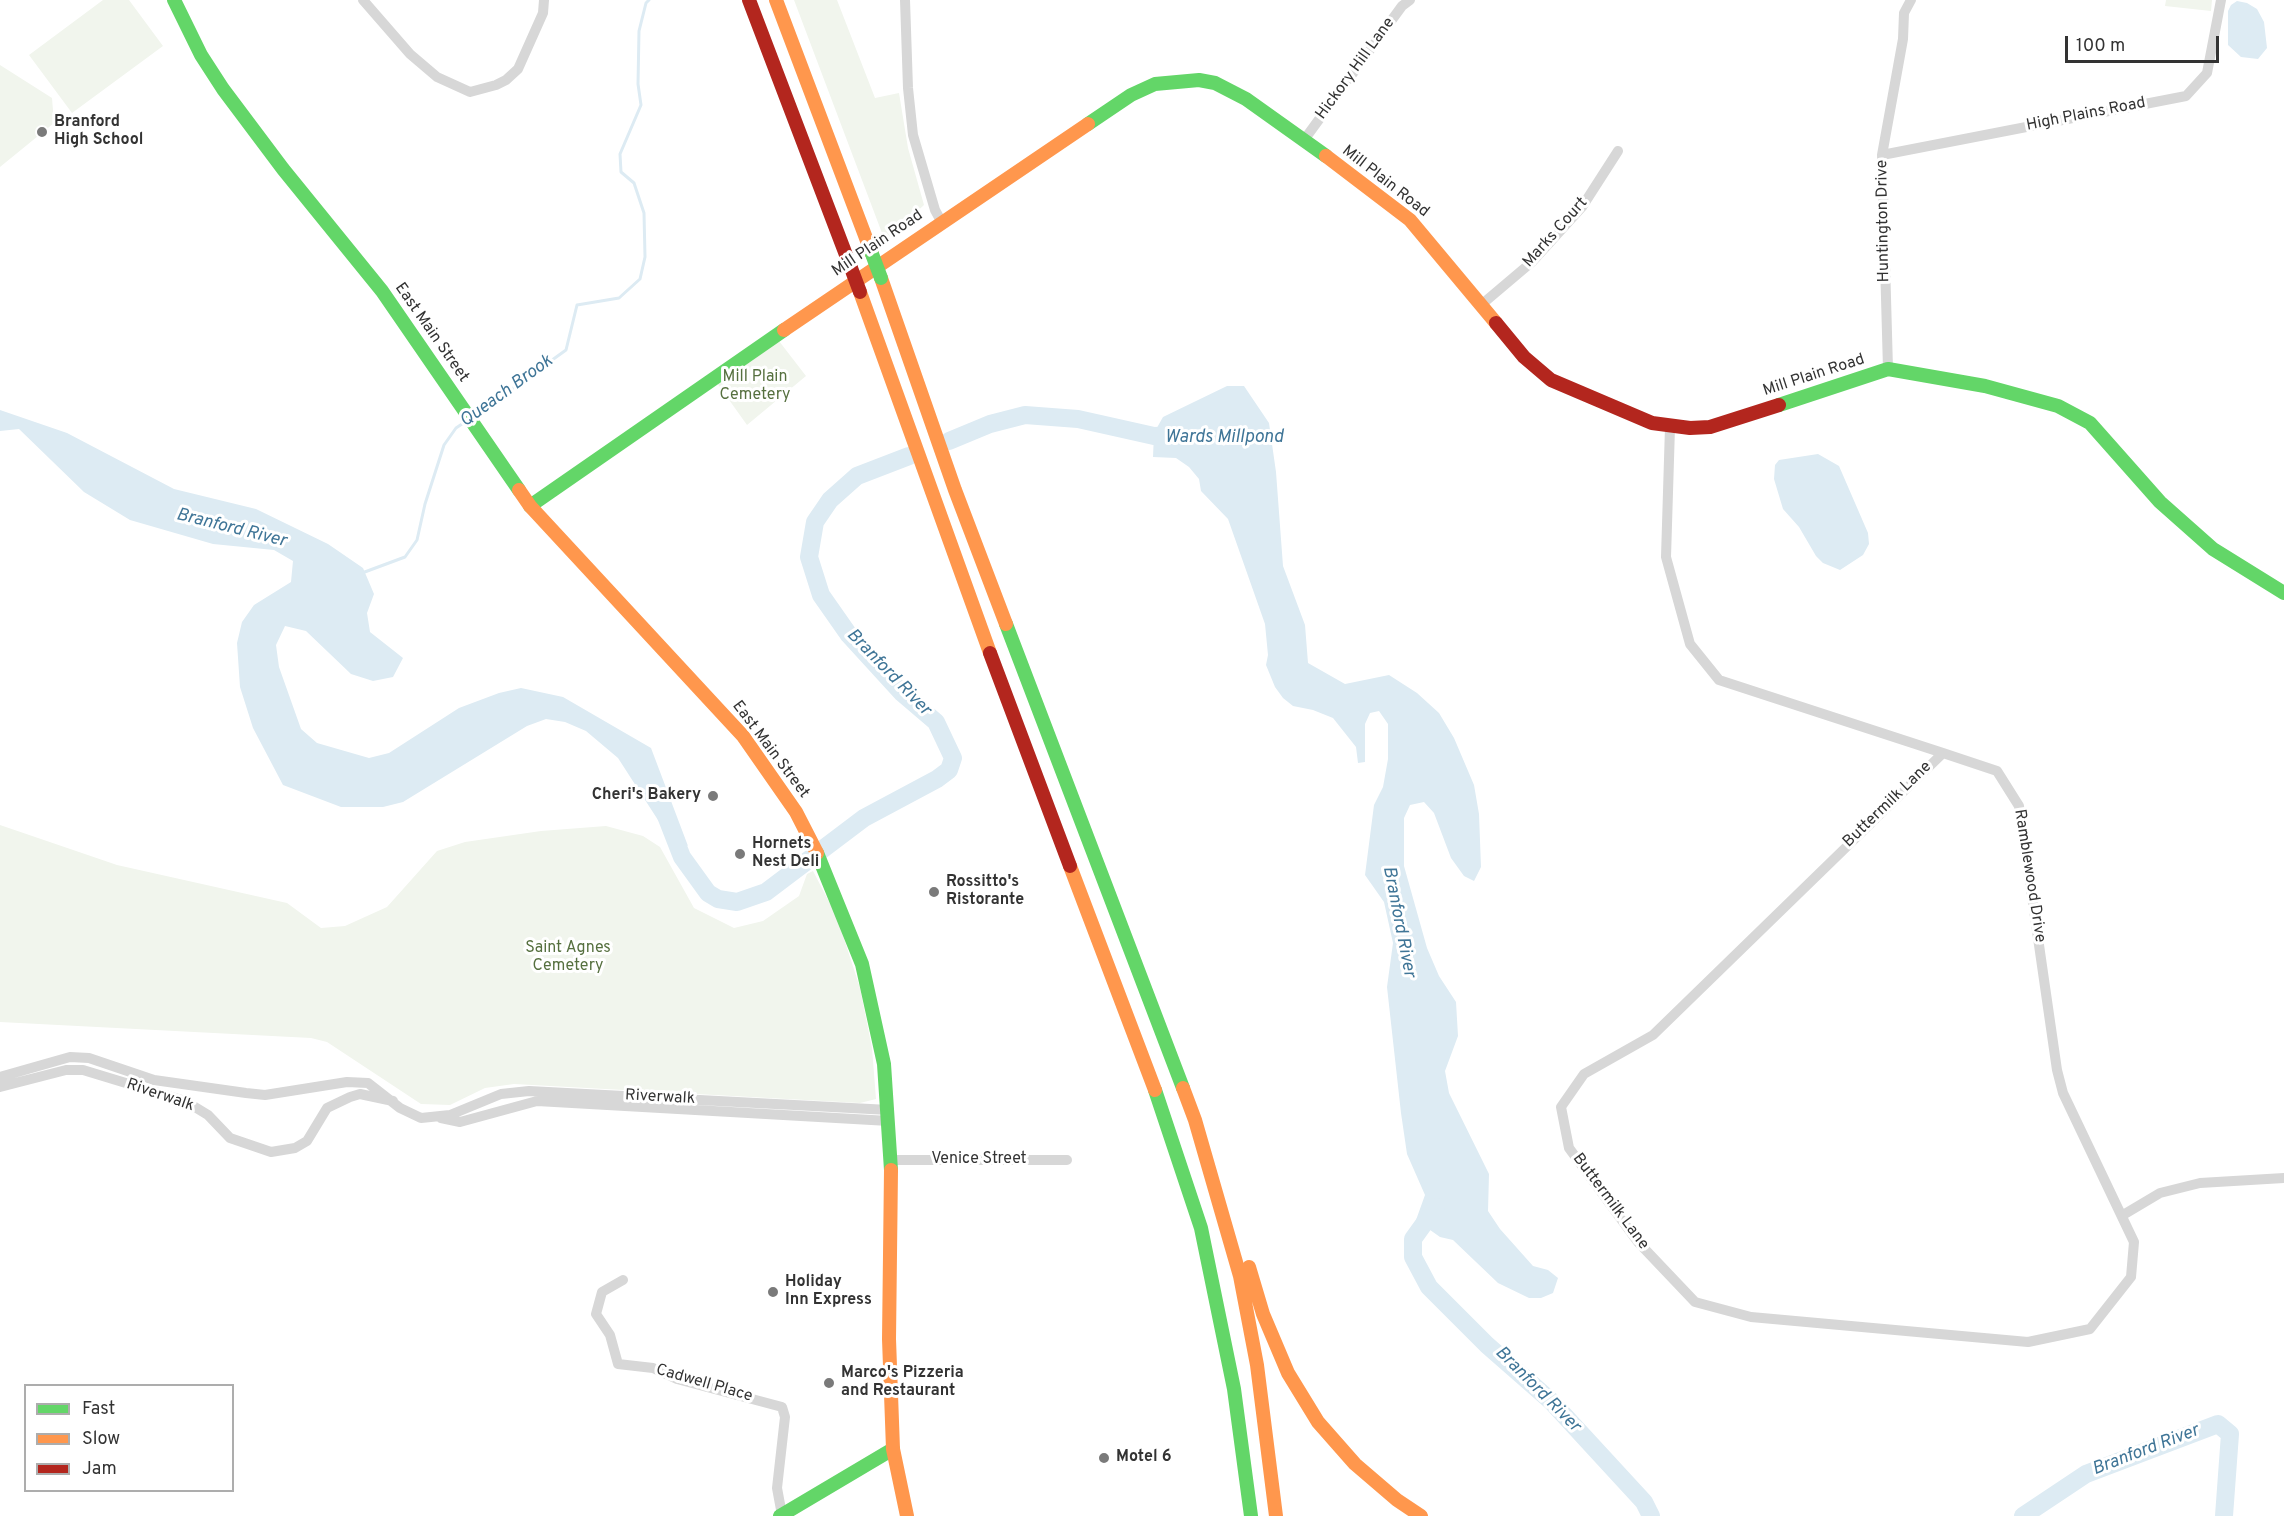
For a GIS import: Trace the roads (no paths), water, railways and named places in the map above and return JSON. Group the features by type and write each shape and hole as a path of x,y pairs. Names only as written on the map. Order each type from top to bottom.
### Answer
{"main road":[{"name":"East Main Street","path":"174,0 201,55 223,89 283,169 382,291 530,506 729,719 764,764 809,836 843,906 867,981 879,1035 889,1115 891,1160 889,1339 893,1449 907,1516"},
{"path":"749,0 914,434 946,536 1171,1133 1198,1217 1234,1389 1251,1516"},
{"path":"776,0 881,278 955,490 1231,1210 1263,1314 1288,1373 1318,1422 1355,1464 1397,1500 1421,1516"},
{"name":"Mill Plain Road","path":"530,506 659,414 941,221 1131,95 1162,82 1183,79 1215,83 1246,99 1410,220 1426,236 1524,357 1551,380 1629,415 1670,427 1710,427 1888,369 1985,386 2058,406 2090,423 2160,502 2213,549 2284,593"},
{"path":"1195,1120 1240,1276 1257,1365 1276,1516"},
{"path":"781,1515 893,1449"}],"street":[{"path":"363,0 410,54 437,77 470,92 496,85 506,80 518,69 543,13 544,0"},
{"path":"905,0 908,88 914,135 933,202 941,221"},
{"name":"Hickory Hill Lane","path":"1304,140 1402,6 1410,0"},
{"name":"Huntington Drive","path":"1888,369 1882,155 1903,39 1904,13 1911,0"},
{"name":"High Plains Road","path":"1882,155 2186,96 2207,73 2221,0"},
{"name":"Marks Court","path":"1481,305 1533,261 1582,207 1618,151"},
{"name":"Ramblewood Drive","path":"1670,427 1666,557 1690,644 1719,680 1997,771 2019,806 2056,1070 2063,1093 2134,1242 2131,1277"},
{"name":"Buttermilk Lane","path":"1943,753 1653,1035 1584,1074 1561,1107 1569,1148 1638,1242 1695,1302 1751,1317 2028,1342 2090,1329 2131,1277"},
{"name":"Riverwalk","path":"0,1077 69,1057 89,1058 154,1080 265,1095 346,1082 368,1083 421,1118 450,1115 501,1094 529,1091 889,1115"},
{"name":"Riverwalk","path":"0,1087 18,1085 66,1070 82,1070 185,1101 208,1115 230,1138 271,1152 295,1148 307,1141 327,1108 350,1097 360,1094 393,1101"},
{"name":"Riverwalk","path":"435,1117 460,1122 537,1101 889,1115"},
{"name":"Venice Street","path":"891,1160 1067,1160"},
{"path":"2123,1215 2160,1193 2200,1183 2284,1178"},
{"name":"Cadwell Place","path":"623,1280 602,1292 596,1314 610,1335 618,1364 653,1368 677,1378 782,1407 785,1417 777,1488 781,1515"}],"water":[{"path":"2237,1 2247,3 2257,9 2264,22 2267,48 2258,59 2241,57 2228,45 2228,11"},
{"name":"Wards Millpond","path":"1227,386 1244,386 1269,423 1276,472 1283,566 1305,625 1308,663 1345,684 1389,675 1417,693 1439,713 1454,738 1474,785 1479,814 1481,867 1474,881 1464,876 1451,858 1434,813 1424,802 1410,805 1404,818 1404,866 1427,948 1439,976 1456,1002 1458,1036 1445,1071 1449,1093 1489,1174 1488,1211 1500,1229 1533,1266 1548,1270 1558,1278 1553,1293 1541,1298 1529,1298 1498,1283 1453,1240 1440,1237 1416,1220 1425,1195 1407,1154 1401,1113 1387,987 1393,943 1384,902 1365,875 1374,805 1383,787 1388,759 1388,724 1379,711 1370,713 1365,724 1365,762 1358,763 1356,747 1333,718 1313,710 1293,706 1283,698 1275,687 1266,665 1268,655 1265,624 1228,519 1201,491 1199,479 1189,467 1176,458 1153,457 1154,433 1163,417"},
{"path":"0,410 67,433 174,489 256,509 328,544 363,568 374,594 367,613 370,632 403,658 393,677 373,681 351,674 306,631 285,626 276,645 279,667 301,729 317,743 369,758 389,753 459,708 499,693 521,688 563,697 651,748 688,846 667,834 618,758 586,731 565,722 546,719 527,726 403,802 383,807 341,807 283,785 253,728 240,687 237,643 242,622 254,605 291,582 293,561 274,550 213,544 130,520 84,492 19,429 0,431"},
{"path":"1818,454 1839,466 1868,533 1869,544 1863,555 1840,570 1823,563 1816,556 1799,527 1783,509 1774,479 1775,465 1779,460"}],"waterway":[{"name":"Queach Brook","path":"473,417 566,350 577,305 619,298 640,279 645,257 644,213 634,183 621,172 620,154 641,105 638,84 639,31 646,3 649,0"},
{"name":"Branford River","path":"949,441 990,424 1025,415 1078,419 1154,436 1177,435"},
{"name":"Queach Brook","path":"362,573 405,557 417,540 425,504 444,445 456,428 465,422"},
{"name":"Branford River","path":"666,816 682,857 708,893 718,899 737,902 766,892 864,818 937,779 949,770 953,758 936,722 902,693 849,635 821,595 809,557 815,522 830,500 857,476 909,456"},
{"name":"Branford River","path":"1436,1207 1413,1239 1413,1257 1429,1287 1487,1345 1551,1401 1644,1502 1651,1516"},
{"name":"Branford River","path":"2023,1516 2086,1474 2218,1424 2230,1434 2224,1516"}],"place":[{"name":"Branford High School","path":"42,132"},
{"name":"Cheri's Bakery","path":"713,796"},
{"name":"Hornets Nest Deli","path":"740,854"},
{"name":"Rossitto's Ristorante","path":"934,892"},
{"name":"Holiday Inn Express","path":"773,1292"},
{"name":"Marco's Pizzeria and Restaurant","path":"829,1383"},
{"name":"Motel 6","path":"1104,1458"}],"park label":[{"name":"Mill Plain Cemetery","path":"755,387"},
{"name":"Saint Agnes Cemetery","path":"568,958"}]}
